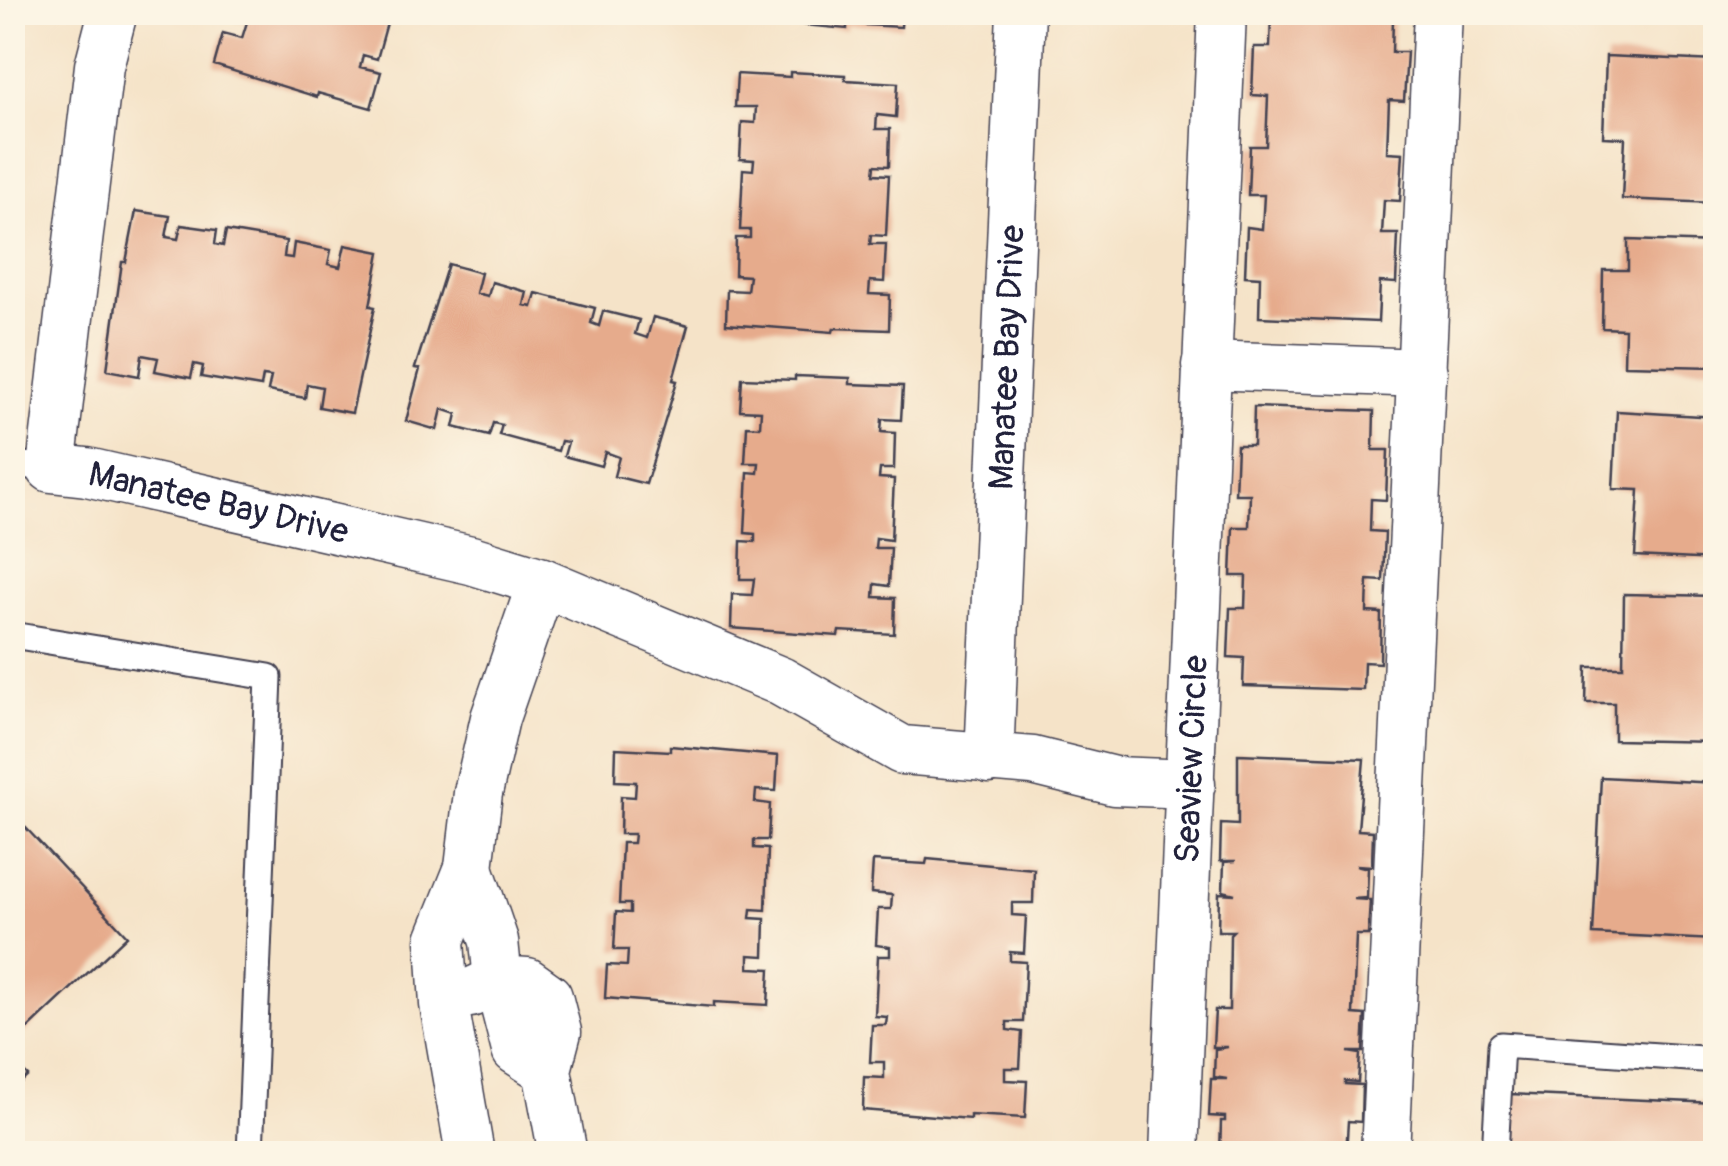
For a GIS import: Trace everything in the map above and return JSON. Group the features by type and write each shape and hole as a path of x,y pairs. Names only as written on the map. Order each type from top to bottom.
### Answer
{"street":[{"name":"Manatee Bay Drive","path":"113,12 99,66 32,466 87,472 471,560 542,582 780,681 902,750 1032,761 1114,782 1190,784"},
{"name":"Manatee Bay Drive","path":"989,759 1020,12"},
{"name":"Seaview Circle","path":"1174,1154 1222,12"},
{"path":"1385,1154 1438,12"},
{"path":"1206,365 1422,373"},
{"path":"470,1154 444,1004 440,940 468,868 478,793 496,718 542,582"},
{"path":"468,868 494,941 498,980"},
{"path":"444,1004 498,980 527,982 548,997 558,1032 546,1070 563,1154"}],"lane":[{"path":"12,636 269,677 250,1154"},
{"path":"1496,1154 1501,1044 1716,1060"}],"building":[{"path":"235,12 374,12 372,19 387,23 377,59 363,55 360,67 381,72 371,108 318,93 317,97 214,65 223,33 242,38 247,22 233,19"},
{"path":"739,12 902,12 901,27 847,24 847,29 738,19"},
{"path":"1271,12 1408,12 1408,19 1393,19 1392,52 1407,52 1404,101 1389,100 1387,152 1403,153 1400,201 1384,200 1382,234 1398,234 1396,283 1380,282 1378,322 1259,317 1260,277 1245,276 1247,227 1262,229 1264,195 1248,195 1250,146 1266,146 1268,96 1252,95 1254,47 1270,47"},
{"path":"1606,56 1716,61 1714,203 1622,199 1625,138 1603,137"},
{"path":"790,72 898,83 896,117 877,115 876,129 890,129 889,166 875,165 874,174 889,175 886,236 871,235 870,244 886,244 884,282 870,281 869,294 890,295 889,330 834,328 833,332 726,324 727,290 747,291 749,276 735,275 736,238 750,238 750,230 740,230 743,169 753,170 754,160 740,159 742,122 755,123 756,107 735,107 737,74 790,77"},
{"path":"136,211 170,216 166,237 178,239 181,225 217,230 215,244 223,246 226,231 286,241 284,257 292,258 294,243 331,250 328,264 340,267 345,245 380,252 370,306 375,307 352,413 319,407 322,387 307,384 305,398 268,391 271,377 263,376 261,387 201,377 203,366 194,364 191,378 155,371 158,358 142,355 139,376 107,370 122,262 126,262"},
{"path":"1628,240 1716,243 1716,367 1624,365 1625,329 1602,328 1603,270 1628,270"},
{"path":"448,264 481,273 476,293 488,296 492,282 527,292 524,305 532,307 536,293 595,308 591,323 599,326 603,311 639,320 635,334 647,338 653,317 688,326 673,380 677,381 646,484 614,476 619,457 605,452 601,466 564,456 568,442 561,441 558,451 499,435 502,425 493,423 489,436 454,427 457,414 442,409 437,430 406,421 420,369 415,368"},
{"path":"795,376 850,378 850,384 903,386 901,420 882,419 881,432 895,433 894,469 880,469 879,478 894,479 891,540 876,538 875,548 891,548 889,586 875,584 874,597 895,598 894,634 839,631 838,636 731,628 732,594 752,595 754,579 740,579 741,541 755,542 755,534 745,533 748,472 758,473 759,463 745,463 747,426 760,427 761,411 740,410 742,378 795,380"},
{"path":"1254,407 1374,411 1373,450 1388,450 1386,500 1371,499 1370,531 1385,532 1383,581 1368,580 1367,612 1381,613 1380,663 1364,662 1363,690 1243,686 1244,658 1228,657 1230,608 1245,608 1246,576 1231,576 1233,527 1249,527 1250,494 1235,494 1237,445 1253,445"},
{"path":"1617,411 1716,417 1716,560 1635,556 1639,490 1613,489"},
{"path":"1624,594 1716,596 1716,742 1614,740 1614,703 1586,703 1587,667 1623,667"},
{"path":"670,746 778,756 776,791 756,790 755,802 770,804 768,840 754,840 754,848 768,849 766,910 751,909 750,918 765,919 764,956 749,955 749,968 770,969 768,1005 714,1002 714,1007 605,998 607,965 627,966 628,950 614,950 616,912 630,913 630,904 619,904 622,843 633,843 634,834 620,834 621,796 635,797 636,782 615,781 616,748 670,751"},
{"path":"1238,754 1364,759 1358,830 1373,831 1372,866 1356,865 1368,868 1367,898 1353,899 1370,900 1368,935 1356,935 1353,1014 1365,1015 1363,1052 1348,1052 1360,1054 1358,1082 1345,1081 1362,1085 1361,1122 1348,1121 1346,1154 1220,1154 1221,1121 1225,1117 1209,1116 1211,1079 1227,1079 1214,1077 1215,1049 1228,1047 1213,1047 1215,1010 1229,1010 1233,931 1218,931 1219,893 1235,894 1223,891 1224,862 1236,861 1220,861 1221,824 1238,825"},
{"path":"1601,777 1716,783 1715,940 1593,934"},
{"path":"12,813 127,936 12,1044"},
{"path":"927,859 1034,869 1033,903 1012,903 1012,915 1026,916 1024,953 1010,952 1010,961 1026,962 1023,1022 1007,1022 1007,1030 1022,1032 1020,1068 1005,1068 1005,1080 1027,1081 1025,1118 970,1115 970,1119 863,1110 864,1077 884,1078 884,1062 870,1062 872,1025 886,1025 887,1017 875,1016 878,956 890,956 890,947 876,945 878,909 891,909 892,895 871,893 873,861 926,864"},
{"path":"12,1061 28,1076 12,1090"},
{"path":"1510,1094 1716,1103 1716,1154 1507,1154"}]}
